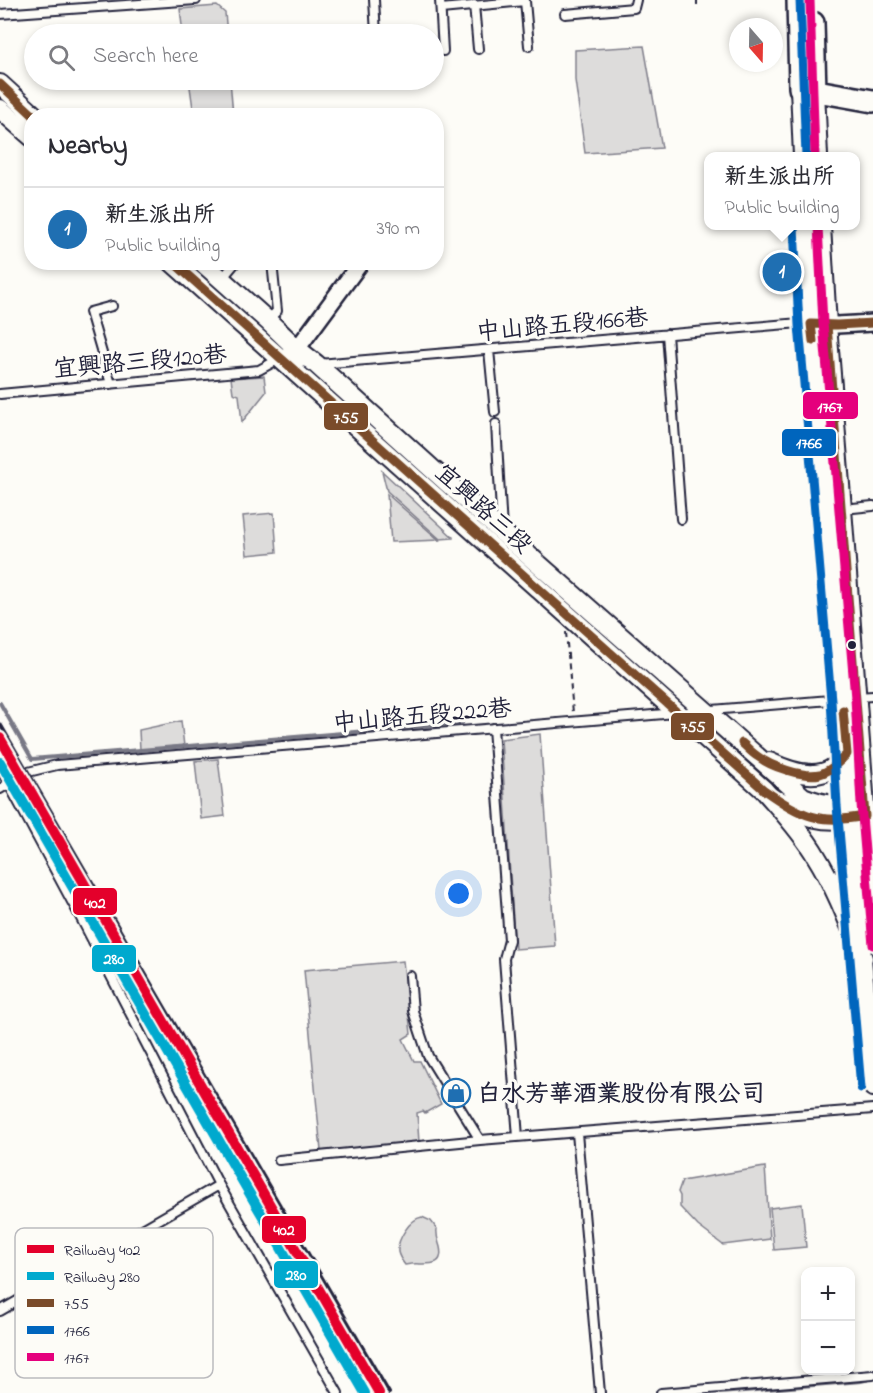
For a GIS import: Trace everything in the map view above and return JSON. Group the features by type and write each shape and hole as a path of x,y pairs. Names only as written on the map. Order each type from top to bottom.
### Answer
{"main road":[{"path":"798,0 808,90"},
{"path":"808,90 812,0"},
{"path":"808,90 873,101"}],"street":[{"path":"0,84 26,108"},
{"path":"803,152 808,90"},
{"path":"808,90 817,152"},
{"path":"0,110 24,130"},
{"path":"807,230 819,324 835,510 868,777 857,810 863,958 873,1087"},
{"path":"819,324 821,230"},
{"name":"宜興路三段","path":"181,270 764,790 816,856 845,912 863,958"},
{"name":"宜興路三段","path":"210,270 503,533 803,797 816,802 857,810"},
{"path":"279,359 297,349 355,270"},
{"path":"819,324 873,322"},
{"path":"857,697 847,754 873,910"},
{"name":"宜興路三段","path":"757,756 775,765 806,775 821,774 834,767 847,754"},
{"name":"宜興路三段","path":"764,790 796,812 809,816 831,820 857,810"}],"lane":[{"path":"0,14 196,0"},
{"path":"374,0 375,24"},
{"path":"565,14 634,8 636,0"},
{"path":"441,24 440,4 474,5 525,1 529,46"},
{"path":"474,5 478,49"},
{"path":"221,280 229,270"},
{"path":"268,321 277,311 273,270"},
{"path":"111,384 90,312 112,306"},
{"name":"中山路五段166巷","path":"316,364 800,323 819,324"},
{"path":"667,334 681,519"},
{"path":"489,350 495,412"},
{"path":"279,359 316,364"},
{"name":"宜興路三段120巷","path":"0,394 259,370 279,359"},
{"path":"496,424 503,533"},
{"path":"835,510 873,506"},
{"name":"中山路五段222巷","path":"0,789 28,772 57,765 857,697"},
{"path":"493,728 509,940 504,959 518,1137"},
{"path":"0,768 219,1185 338,1393"},
{"path":"410,976 413,1011 428,1056 480,1140"},
{"path":"279,1160 480,1140 873,1109"},
{"path":"577,1133 600,1393"},
{"path":"144,1228 219,1185"},
{"path":"0,1311 15,1302"},
{"path":"661,1393 873,1376"}],"path":[{"path":"564,612 573,721"}],"shaded area":[{"path":"217,6 225,13 226,24 182,24 180,9"},
{"path":"644,46 662,148 585,153 575,80 575,50"},
{"path":"190,90 231,90 232,108 193,108"},
{"path":"264,376 266,392 242,422 239,395 233,393 231,378"},
{"path":"382,471 453,538 440,539 387,491"},
{"path":"387,494 439,540 391,542"},
{"path":"274,513 277,552 247,555 243,516"},
{"path":"181,721 184,746 140,750 139,730"},
{"path":"540,734 555,946 515,949 501,739"},
{"path":"218,759 225,816 201,819 195,761"},
{"path":"403,961 411,1034 403,1039 414,1061 420,1061 441,1104 425,1113 423,1111 417,1113 419,1142 321,1151 304,970"},
{"path":"765,1167 770,1239 723,1245 698,1226 680,1207 678,1192 682,1181"},
{"path":"802,1204 806,1247 774,1250 770,1208"},
{"path":"422,1217 431,1221 437,1229 441,1253 439,1260 433,1263 405,1265 398,1252 400,1241 413,1221"}],"waterway":[{"path":"0,703 32,759 462,723"},
{"path":"720,1393 861,1381 873,1378"}],"railway":[{"path":"0,724 389,1393"}],"rail line":[{"name":"402","path":"0,738 379,1393"},
{"name":"280","path":"0,762 365,1393"}],"transit line":[{"name":"1766","path":"800,0 806,152"},
{"name":"1767","path":"810,0 815,152"},
{"name":"755","path":"0,84 26,108"},
{"name":"1766","path":"794,230 799,325 861,1088"},
{"name":"1767","path":"818,230 823,323 855,698 873,945"},
{"name":"755","path":"182,270 764,790 789,806 811,816 823,819 849,819 865,816 827,325"},
{"name":"755","path":"813,341 811,324 873,323"},
{"name":"755","path":"742,743 757,756 778,767 796,773 813,775 824,773 847,754 843,710"}],"place":[{"name":"新生派出所","path":"782,272"},
{"name":"白水芳華酒業股份有限公司","path":"456,1093"}]}
